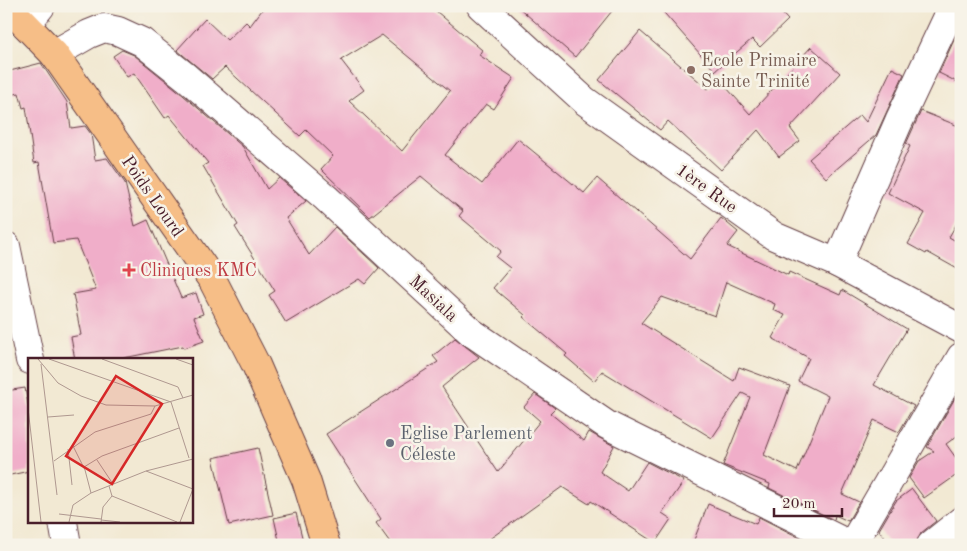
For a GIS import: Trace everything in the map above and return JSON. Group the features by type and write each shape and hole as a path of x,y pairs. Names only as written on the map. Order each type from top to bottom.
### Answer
{"main road":[{"name":"Poids Lourd","path":"7,6 33,16 54,54 212,281 256,365 306,480 326,545"}],"street":[{"name":"1ère Rue","path":"480,6 585,100 774,236 836,262 961,329"},
{"path":"836,262 953,6"},
{"name":"Masiala","path":"54,54 89,34 104,28 118,30 142,42 186,77 326,198 471,332 607,425 851,545"},
{"path":"6,246 30,358"},
{"path":"851,545 961,357"},
{"path":"931,545 961,521"},
{"path":"63,524 67,545"}],"building":[{"path":"265,6 430,6 482,50 479,55 514,78 494,109 486,104 445,155 482,184 518,139 584,193 597,178 690,259 721,218 738,232 727,246 788,275 789,272 840,295 842,290 907,329 874,385 914,406 899,432 874,420 842,494 859,502 848,521 835,515 834,520 769,488 770,484 723,465 750,397 742,393 712,438 602,371 594,381 565,356 567,354 523,317 525,315 493,288 510,268 496,257 501,251 459,216 463,211 421,176 370,217 321,169 333,156 306,130 300,136 225,67 212,79 177,50 205,19 227,40 246,22 250,26","holes":["382,35 450,91 402,151 349,101 364,90 341,60","726,282 775,304 773,310 785,315 772,338 809,358 798,381 828,396 797,471 764,455 790,386 739,367 734,381 641,323 662,297 715,316"]},
{"path":"517,6 616,6 575,57"},
{"path":"658,6 775,6 788,20 760,47 752,39 715,71"},
{"path":"640,31 708,89 718,78 750,114 811,47 840,73 790,128 800,141 779,157 758,130 721,170 668,121 660,130 599,80"},
{"path":"954,40 961,44 961,84 939,73"},
{"path":"122,50 134,55 243,147 267,189 279,178 306,201 286,218 309,255 335,227 379,268 365,284 359,279 286,323 269,295 275,291 235,227 238,225 203,166 208,163 169,115 165,118 134,73 127,77 113,56"},
{"path":"41,63 67,102 71,128 85,126 91,134 95,160 107,158 125,183 135,226 148,220 181,298 196,293 203,314 194,317 204,341 184,348 183,346 124,358 75,358 71,337 81,335 73,294 96,290 76,240 53,243 39,162 34,163 26,107 23,108 19,93 6,96 6,72"},
{"path":"892,68 904,74 876,135 826,178 809,159 860,115 866,122"},
{"path":"921,111 961,127 961,216 949,237 961,244 961,271 908,244 925,213 888,193 910,146 906,144"},
{"path":"455,338 479,357 442,387 498,472 540,421 524,407 535,394 555,408 550,413 584,441 589,432 614,446 600,472 628,491 647,462 684,481 662,513 671,519 655,543 591,501 589,504 562,487 481,545 392,545 376,523 381,519 326,434 438,362 433,356"},
{"path":"25,388 28,404 28,471 6,476 6,391"},
{"path":"961,394 961,433 946,444 961,465 961,472 924,498 909,478 919,461 934,451 927,447 955,398"},
{"path":"258,448 273,515 229,525 213,458"},
{"path":"912,489 936,521 921,533 916,545 890,545 879,530 896,501"},
{"path":"708,504 756,524 759,517 814,545 692,545"},
{"path":"296,513 304,545 280,545 274,518"}],"place":[{"name":"Ecole Primaire Sainte Trinité","path":"691,70"},
{"name":"Cliniques KMC","path":"129,270"},
{"name":"Eglise Parlement Céleste","path":"390,443"}]}
